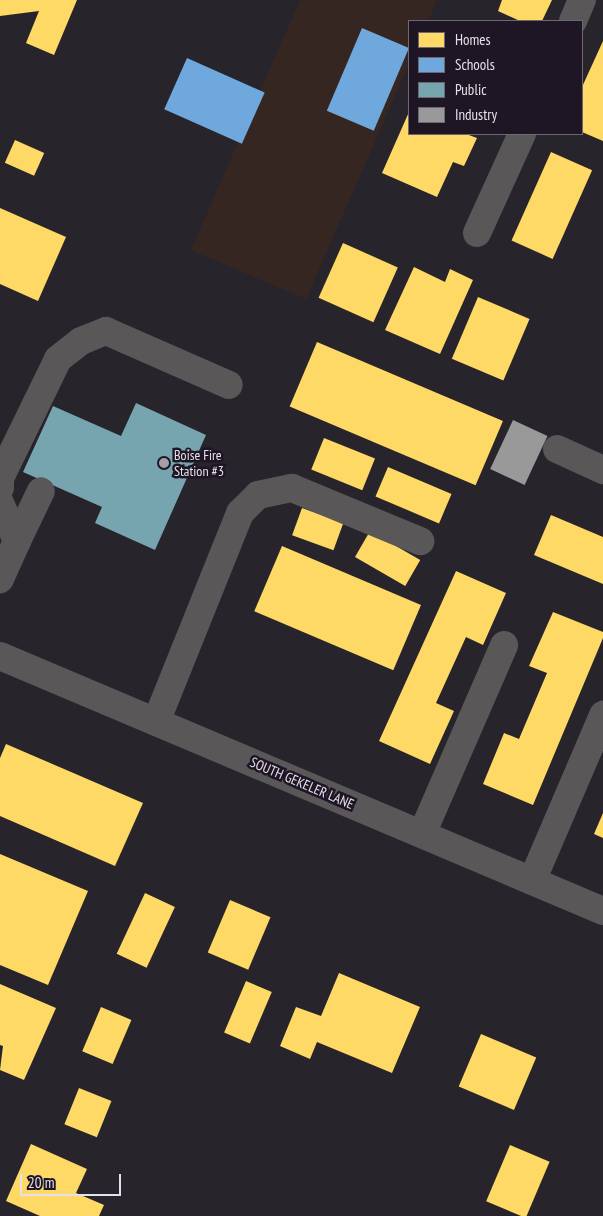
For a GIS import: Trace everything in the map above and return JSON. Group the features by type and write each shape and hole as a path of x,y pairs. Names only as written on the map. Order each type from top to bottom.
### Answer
{"street":[{"path":"573,20 582,0"},
{"path":"477,233 522,135"},
{"path":"0,488 0,478 58,359 80,341 106,331 229,385"},
{"path":"557,449 603,470"},
{"path":"156,722 240,513 258,496 292,488 420,541"},
{"path":"0,579 41,491"},
{"path":"0,503 17,541"},
{"path":"422,834 504,645"},
{"name":"SOUTH GEKELER LANE","path":"0,656 603,911"},
{"path":"532,881 603,715"}],"shaded area":[{"path":"300,0 437,0 428,20 408,20 408,66 306,299 191,250"}],"building: Homes":[{"path":"0,0 77,0 54,55 26,43 39,11 0,16"},
{"path":"502,0 552,0 542,20 518,20 498,11"},
{"path":"603,41 603,141 583,132 583,85"},
{"path":"408,114 408,135 469,135 477,138 464,166 453,162 437,197 382,173"},
{"path":"15,140 44,153 34,176 5,163"},
{"path":"551,152 592,170 553,259 512,241"},
{"path":"0,208 66,237 38,301 0,284"},
{"path":"343,243 398,267 373,322 319,298"},
{"path":"414,267 445,282 450,269 473,280 440,354 385,330"},
{"path":"478,297 530,319 503,381 452,359"},
{"path":"317,342 503,421 476,485 290,406"},
{"path":"324,438 375,459 362,490 311,470"},
{"path":"388,467 452,494 439,523 375,496"},
{"path":"302,508 343,523 333,550 292,535"},
{"path":"551,515 603,537 603,584 534,555"},
{"path":"370,531 420,560 405,586 355,557"},
{"path":"282,546 421,605 393,670 254,611"},
{"path":"456,571 506,593 483,645 466,637 436,703 454,711 430,764 379,741"},
{"path":"553,612 603,632 603,638 533,805 483,784 504,733 519,739 547,673 529,666"},
{"path":"6,744 143,803 115,866 0,816 0,758"},
{"path":"603,813 603,838 594,834"},
{"path":"0,854 88,891 48,985 0,965"},
{"path":"145,893 175,907 147,968 117,954"},
{"path":"230,900 271,917 248,970 208,952"},
{"path":"339,973 420,1007 392,1073 317,1042 310,1059 280,1046 296,1007 321,1016"},
{"path":"246,981 272,992 250,1043 224,1033"},
{"path":"0,984 56,1008 24,1080 0,1070 3,1046 0,1045"},
{"path":"101,1007 131,1020 113,1064 82,1051"},
{"path":"481,1034 536,1057 514,1110 459,1086"},
{"path":"79,1088 111,1101 97,1137 64,1124"},
{"path":"31,1144 87,1169 76,1193 104,1205 99,1216 40,1216 6,1201"},
{"path":"510,1145 550,1162 527,1216 521,1216 486,1201"}],"building: Schools":[{"path":"362,28 408,48 374,131 327,111"},
{"path":"187,58 265,93 242,144 164,109"}],"building: Public":[{"path":"136,403 206,435 155,550 95,523 102,507 23,472 53,406 121,436"}],"building: Industry":[{"path":"513,420 547,436 525,485 490,469"}],"place":[{"name":"Boise Fire Station #3","path":"164,463"}]}
